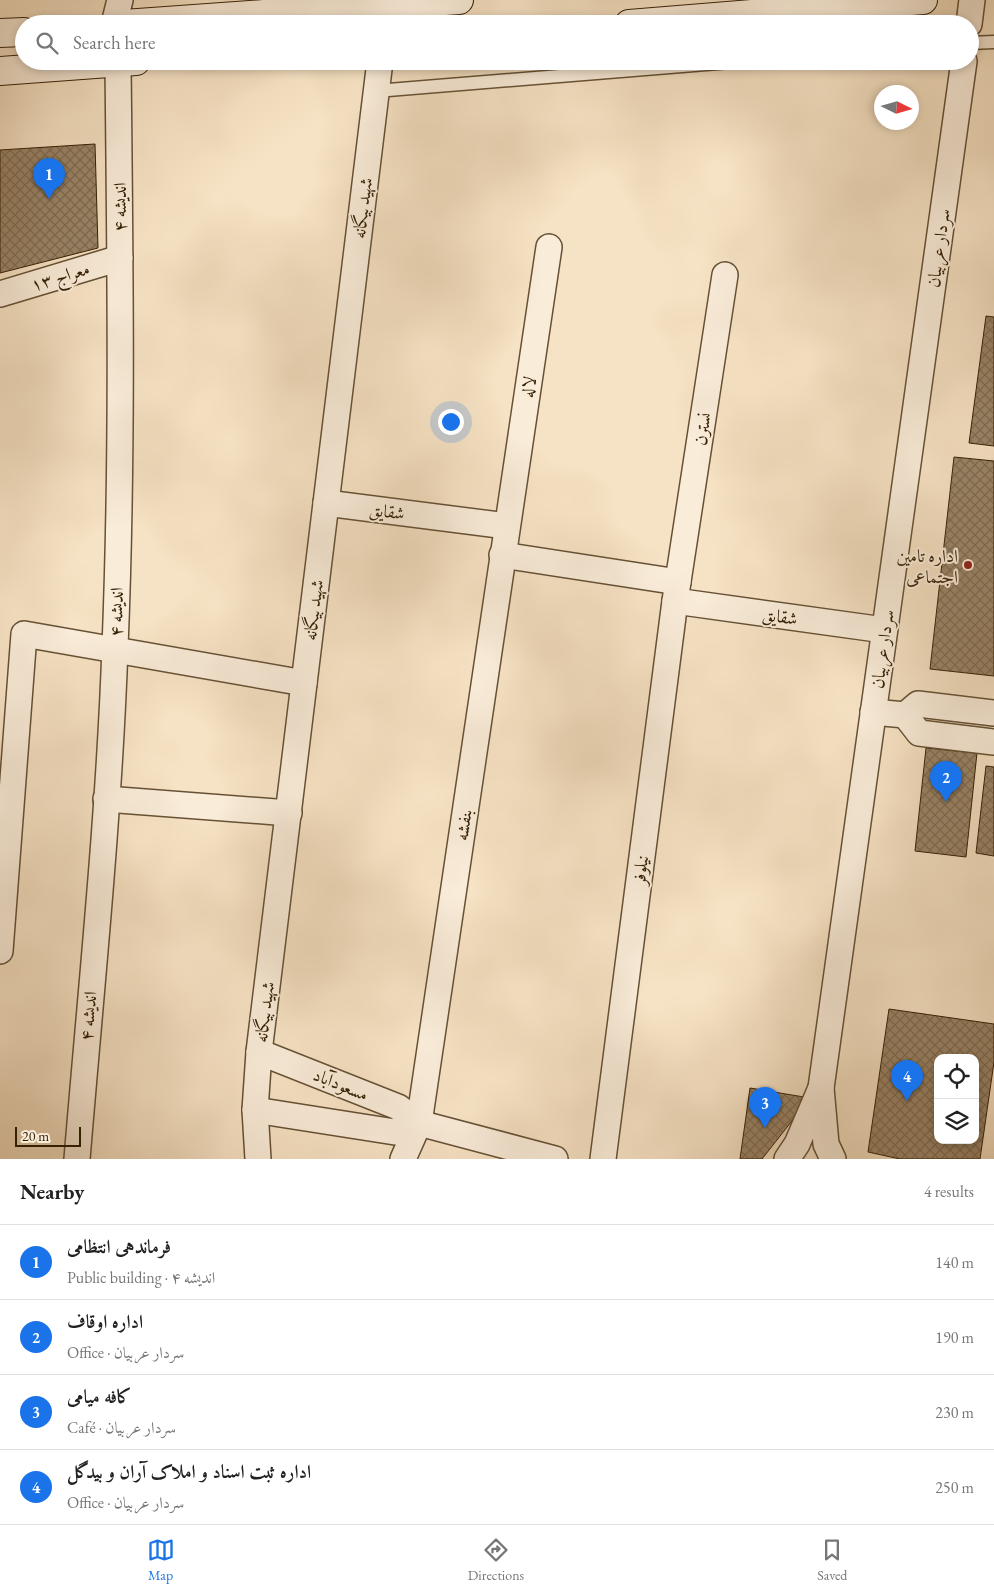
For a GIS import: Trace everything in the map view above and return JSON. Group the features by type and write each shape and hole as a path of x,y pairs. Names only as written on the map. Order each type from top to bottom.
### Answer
{"main road":[{"path":"250,15 459,0"},
{"path":"739,15 923,0"},
{"path":"0,33 15,32"},
{"path":"0,71 15,70"}],"street":[{"path":"116,15 120,0"},
{"path":"970,15 972,0"},
{"name":"اندیشه ۴","path":"77,1159 116,649 121,399 120,258 127,70"},
{"name":"شهید بیگانه","path":"258,1159 255,1110 259,1052 379,70"},
{"name":"سردار عربیان","path":"821,1088 963,70"},
{"name":"لاله","path":"507,526 549,247"},
{"name":"معراج ۱۳","path":"0,294 120,258"},
{"name":"نسترن","path":"676,591 725,276"},
{"name":"شقایق","path":"326,504 507,526"},
{"name":"بنفشه","path":"403,1159 419,1123 507,526"},
{"name":"شقایق","path":"502,555 676,591 884,630"},
{"name":"نیلوفر","path":"603,1159 676,591"},
{"path":"0,951 24,634 304,683"},
{"path":"873,712 905,715 918,704 994,714"},
{"path":"905,715 919,733 994,742"},
{"path":"106,799 289,813"},
{"name":"مسعودآباد","path":"259,1052 398,1107 419,1123 555,1159"},
{"path":"787,1159 797,1144 821,1088"},
{"path":"821,1088 826,1144 833,1159"},
{"name":"مسعودآباد","path":"255,1110 395,1132 419,1123"}],"lane":[{"path":"979,43 994,42"},
{"path":"376,91 633,70"}],"building":[{"path":"95,144 98,248 0,273 0,150"},
{"path":"986,316 994,317 994,446 969,443"},
{"name":"اداره تامین اجتماعی","path":"954,457 994,461 994,676 930,669"},
{"path":"926,748 977,753 966,857 915,851"},
{"path":"986,766 994,767 994,856 976,853"},
{"path":"889,1009 994,1024 994,1062 980,1159 900,1159 868,1152"},
{"path":"750,1088 810,1098 762,1159 740,1159"}],"place":[{"name":"فرماندهی انتظامی","path":"49,199"},
{"name":"اداره تامین اجتماعی","path":"968,565"},
{"name":"اداره اوقاف","path":"946,802"},
{"name":"اداره ثبت اسناد و املاک آران و بیدگل","path":"907,1101"},
{"name":"کافه میامی","path":"765,1128"}]}
